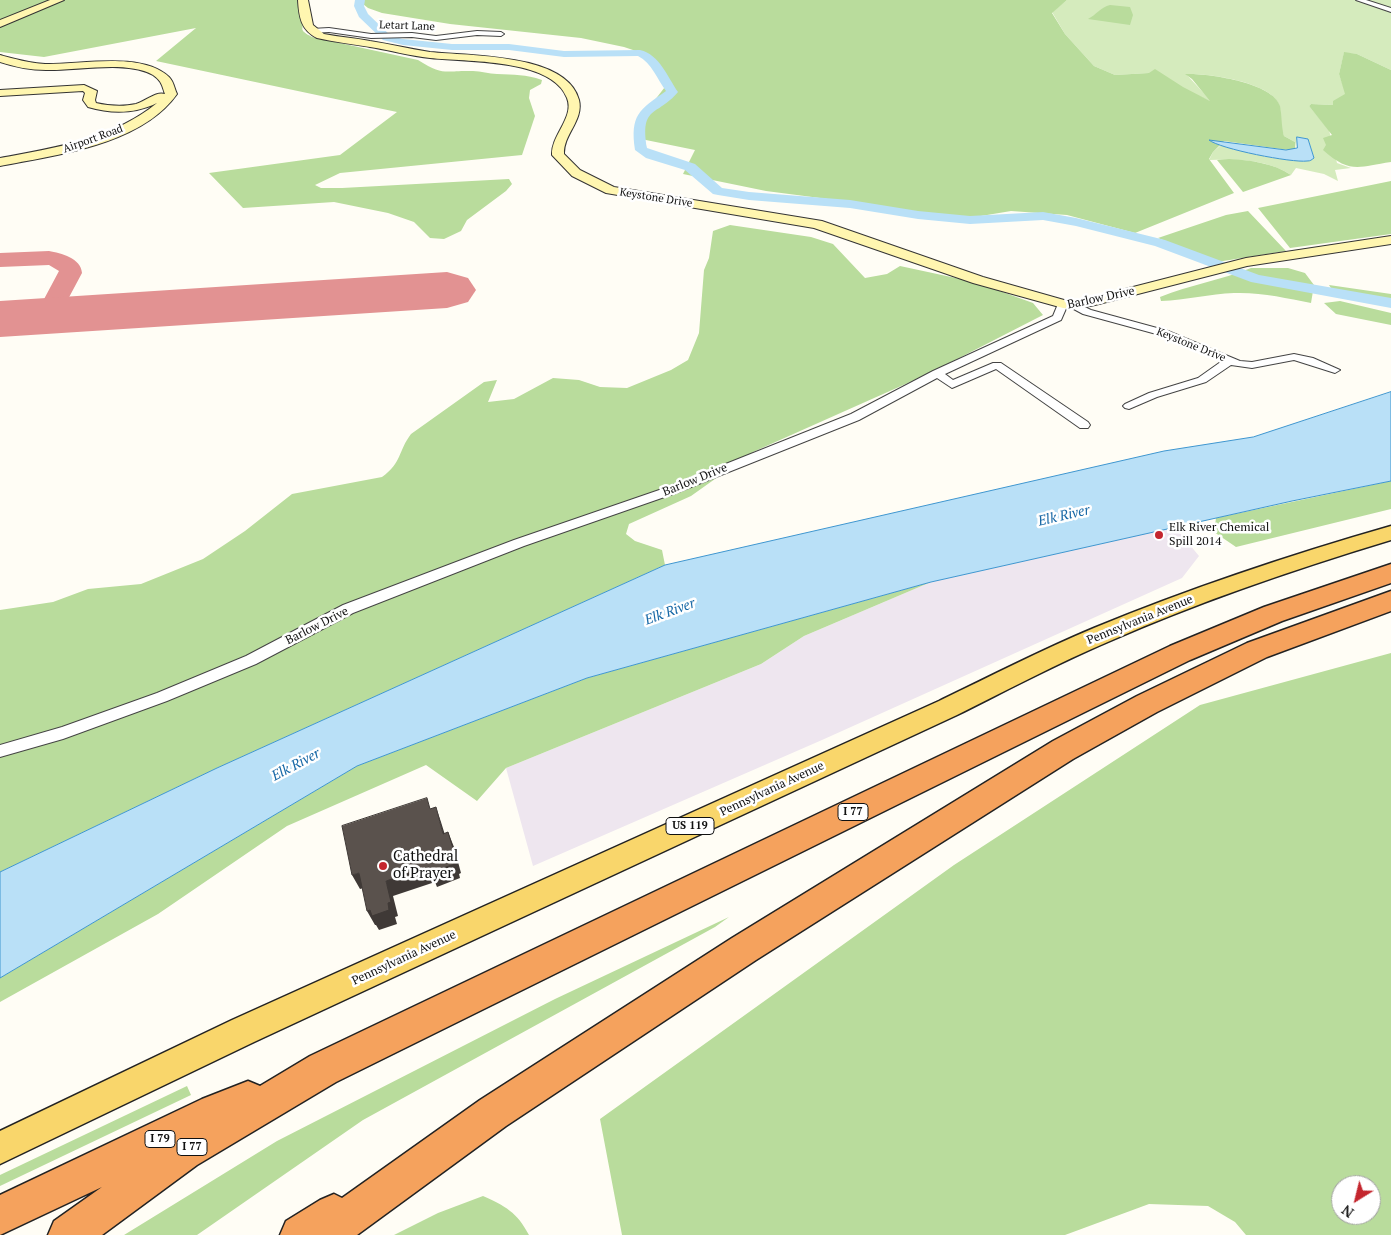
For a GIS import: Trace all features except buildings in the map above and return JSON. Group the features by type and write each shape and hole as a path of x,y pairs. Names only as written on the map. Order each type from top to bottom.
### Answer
{"highway":[{"name":"I 77","path":"68,1235 184,1152 323,1069 1180,654 1273,614 1391,573"},
{"path":"300,1235 494,1113 744,949 1063,750 1147,704 1257,650 1391,601"},
{"name":"I 79","path":"0,1216 215,1112 323,1069"},
{"path":"323,1235 494,1113"}],"main road":[{"name":"Pennsylvania Avenue","path":"0,1148 243,1031 948,708 1060,653 1233,583 1316,555 1391,533"}],"street":[{"path":"0,24 59,0"},
{"path":"303,0 304,19 311,31"},
{"path":"1359,0 1391,10"},
{"name":"Letart Lane","path":"311,31 329,30 379,36 440,38 477,32 501,34"},
{"name":"Keystone Drive","path":"311,31 332,38 423,54 514,64 555,77 566,85 574,101 572,116 558,148 558,155 576,172 611,190 645,197 808,221 978,280 1164,333 1230,361"},
{"path":"0,58 32,66 106,65 136,67 149,70 164,78 169,84 169,91"},
{"name":"Airport Road","path":"0,93 84,88 91,91 89,100 92,105 116,110 149,103 169,91 171,94 152,114 130,119 66,149 0,162"},
{"path":"116,110 130,119"},
{"name":"Barlow Drive","path":"0,751 63,733 162,697 251,660 348,609 555,530 672,490 854,417 937,373 1057,318 1069,305 1238,264 1391,240"},
{"path":"1230,361 1252,366 1300,358 1335,370"},
{"name":"Keystone Drive","path":"1129,406 1153,395 1202,380 1230,361"},
{"path":"937,373 952,385 997,365 1084,425"}],"shaded area":[{"path":"1175,527 1199,556 1182,578 822,740 533,866 506,768 761,664 804,636 931,582"}],"green space":[{"path":"0,0 297,0 304,17 302,29 312,37 418,60 434,69 445,72 476,71 520,75 542,80 541,84 530,90 529,98 535,116 522,155 340,173 315,185 321,188 342,188 509,179 512,184 506,191 467,220 461,231 444,239 430,238 414,222 388,213 334,202 243,208 209,173 340,155 397,112 156,61 196,28 44,57 0,52"},
{"path":"358,0 1067,0 1052,13 1065,34 1094,66 1115,75 1149,73 1155,69 1210,101 1192,79 1185,74 1222,77 1252,85 1275,98 1280,106 1284,136 1295,142 1295,149 1288,150 1224,141 1209,159 1234,193 1135,233 1067,215 1011,211 975,217 932,215 766,191 683,174 695,150 641,139 637,119 668,83 661,70 645,54 624,47 581,38 450,24 382,13 368,8"},
{"path":"1067,0 1391,0 1391,70 1357,54 1344,53 1339,74 1346,94 1333,105 1311,104 1309,106 1329,130 1337,163 1351,168 1335,170 1338,181 1324,174 1296,168 1291,175 1272,166 1252,161 1209,160 1213,152 1221,145 1280,159 1303,160 1314,158 1308,139 1297,137 1296,149 1295,142 1284,136 1280,125 1280,107 1274,97 1264,90 1238,80 1208,75 1186,74 1212,102 1149,73 1115,75 1094,66 1065,34 1052,12"},
{"path":"1110,5 1130,7 1133,15 1130,25 1088,19 1104,7"},
{"path":"1344,52 1357,54 1391,70 1391,162 1362,167 1348,166 1332,158 1323,150 1326,145 1323,138 1332,135 1309,106 1311,104 1333,105 1333,101 1345,94 1339,74"},
{"path":"1217,160 1253,161 1269,165 1291,175 1243,192"},
{"path":"1391,181 1391,234 1290,248 1258,208"},
{"path":"1248,211 1286,251 1217,262 1158,238 1226,215"},
{"path":"730,225 811,237 833,244 865,278 887,274 900,266 965,280 997,290 1033,303 1043,315 928,374 753,452 691,496 629,524 626,534 635,541 662,550 665,565 217,768 0,872 0,610 53,602 88,589 141,584 203,559 245,531 292,494 382,477 397,462 411,434 484,382 497,380 488,402 514,399 553,378 579,380 600,387 627,388 671,370 688,360 699,333 704,270 709,258 713,231"},
{"path":"1251,268 1288,268 1305,273 1314,285 1311,303 1254,293 1161,301 1160,297"},
{"path":"1329,285 1391,294 1391,301 1334,293"},
{"path":"1340,301 1391,313 1391,325 1336,314 1324,303"},
{"path":"1391,481 1391,509 1236,547 1214,532 1216,518"},
{"path":"931,582 804,636 761,664 506,768 477,801 426,765 287,826 158,914 0,1002 0,978 357,766 587,678"},
{"path":"1391,653 1391,1235 1246,1235 1235,1222 1208,1206 1149,1204 1065,1235 622,1235 600,1119 954,865 1200,705"},
{"path":"729,917 715,927 363,1120 197,1235 124,1235 277,1141 555,999"},
{"path":"187,1086 191,1095 0,1186 0,1175"},
{"path":"483,1196 498,1203 515,1215 529,1235 394,1235 438,1213"}],"water":[{"path":"1297,137 1308,139 1314,158 1308,161 1299,161 1256,155 1216,144 1209,140 1286,150 1297,148"},
{"name":"Elk River","path":"1391,392 1391,481 1292,501 931,582 587,678 357,766 0,978 0,872 217,768 665,565 1164,451 1253,437"}],"waterway":[{"path":"360,0 359,6 363,15 387,38 403,42 452,47 509,47 564,54 640,53 646,56 655,64 672,92 648,110 640,120 639,137 641,150 690,167 718,191 749,196 850,204 918,215 970,220 1043,216 1076,222 1160,243 1256,279 1391,303"}],"taxiway":[{"path":"0,260 49,258 56,259 70,268 70,273 47,316"}],"runway":[{"path":"0,319 447,290"}],"place":[{"name":"Elk River Chemical Spill 2014","path":"1159,535"},
{"name":"Cathedral of Prayer","path":"383,866"}]}
